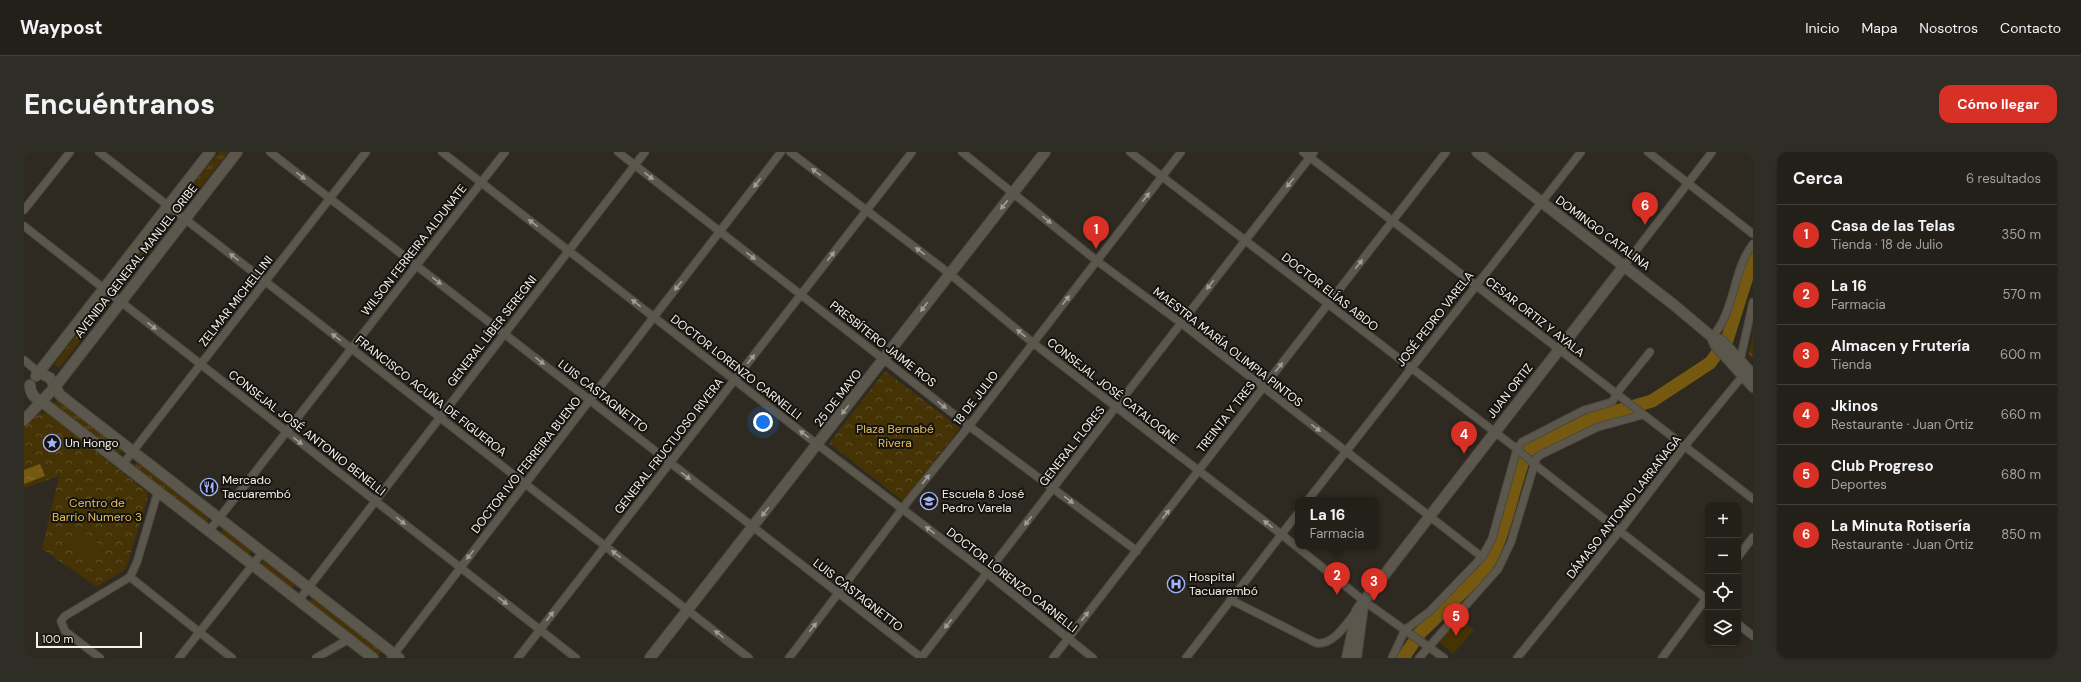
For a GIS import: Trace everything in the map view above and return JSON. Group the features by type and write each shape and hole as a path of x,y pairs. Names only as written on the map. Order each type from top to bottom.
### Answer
{"street":[{"path":"24,210 70,152"},
{"name":"FRANCISCO ACUÑA DE FIGUEROA","path":"99,152 749,658"},
{"name":"AVENIDA GENERAL MANUEL ORIBE","path":"24,393 38,372 210,152"},
{"name":"AVENIDA GENERAL MANUEL ORIBE","path":"55,387 237,152"},
{"name":"LUIS CASTAGNETTO","path":"270,152 921,658"},
{"name":"ZELMAR MICHELLINI","path":"123,464 366,152"},
{"name":"DOCTOR LORENZO CARNELLI","path":"442,152 902,510 988,574 1093,658"},
{"name":"WILSON FERREIRA ALDUNATE","path":"209,531 505,152"},
{"name":"PRESBÍTERO JAIME ROS","path":"618,152 802,294 969,426 1137,551"},
{"name":"GENERAL LÍBER SEREGNI","path":"299,600 645,152"},
{"name":"DOCTOR IVO FERREIRA BUENO","path":"394,657 460,568 781,152"},
{"name":"CONSEJAL JOSÉ CATALOGNE","path":"790,152 950,274 1033,343 1295,545"},
{"name":"GENERAL FRUCTUOSO RIVERA","path":"518,658 912,152"},
{"name":"MAESTRA MARÍA OLIMPIA PINTOS","path":"962,152 1097,261 1181,323 1263,388 1482,556"},
{"name":"25 DE MAYO","path":"650,658 1046,152"},
{"name":"DOCTOR ELÍAS ABDO","path":"1130,152 1519,451 1619,532 1705,596"},
{"name":"18 DE JULIO","path":"789,658 902,510 969,426 1181,152"},
{"name":"CESAR ORTIZ Y AYALA","path":"1303,152 1312,155 1392,221 1617,394 1640,414 1753,499"},
{"name":"TREINTA Y TRES","path":"1053,658 1446,152"},
{"name":"DOMINGO CATALINA","path":"1477,152 1674,305 1712,336 1735,360"},
{"name":"JOSÉ PEDRO VARELA","path":"1310,497 1475,285 1581,152"},
{"path":"1648,152 1753,234"},
{"name":"JUAN ORTIZ","path":"1231,600 1316,643 1327,643 1340,631 1712,152"},
{"name":"GENERAL FLORES","path":"921,658 988,574 1116,406 1312,155"},
{"name":"CONSEJAL JOSÉ ANTONIO BENELLI","path":"24,226 576,658"},
{"path":"1712,336 1724,319 1732,300 1744,260 1753,244"},
{"path":"1753,302 1735,360 1748,373 1753,387"},
{"path":"1392,658 1407,631 1430,611 1482,556 1492,539 1522,442 1578,413 1612,402 1650,352"},
{"path":"24,360 38,372 47,376 60,395 262,553 308,587 394,657"},
{"name":"DÁMASO ANTONIO LARRAÑAGA","path":"1517,658 1619,532 1684,447 1748,373"},
{"path":"30,384 32,396 123,464 373,658"},
{"path":"24,420 55,387"},
{"path":"1419,658 1427,645 1494,576 1511,542 1532,462 1540,455 1594,429 1640,414"},
{"path":"100,658 64,631 61,621 64,616 130,577 137,562 158,491"},
{"path":"1186,658 1295,517"},
{"path":"1741,553 1753,537"},
{"name":"CONSEJAL JOSÉ CATALOGNE","path":"1300,549 1364,601 1444,658"},
{"path":"179,658 262,553"},
{"path":"130,577 232,658"},
{"path":"1356,658 1364,601"},
{"path":"1662,658 1705,601"},
{"path":"1347,658 1357,611"},
{"path":"1741,626 1753,636"},
{"path":"316,658 349,639"}],"green space":[{"path":"219,152 228,152 187,205 181,200"},
{"path":"165,222 170,226 124,285 119,281"},
{"path":"101,304 106,308 59,368 54,364"},
{"path":"1753,334 1753,358 1748,356"},
{"name":"Plaza Bernabé Rivera","path":"885,371 960,428 903,501 829,443"},
{"path":"57,400 122,450 119,454 54,404"},
{"name":"Centro de Barrio Numero 3","path":"47,413 147,492 147,500 126,569 97,587 42,549 59,476 24,488 24,426 38,414"},
{"path":"137,462 209,518 206,523 134,466"},
{"path":"79,528 100,545 91,558 69,541"},
{"path":"223,529 251,551 248,555 220,533"},
{"path":"264,561 295,585 292,589 260,565"},
{"path":"312,598 382,652 378,655 309,602"},
{"path":"1460,618 1474,630 1453,654 1439,642"}],"water":[{"path":"40,464 45,476 24,484 24,470"}],"waterway":[{"path":"1403,658 1420,633 1484,571 1498,543 1527,451 1592,418 1652,401 1710,363 1727,340 1753,258"}],"place":[{"name":"La Minuta Rotisería","path":"1645,225"},
{"name":"Casa de las Telas","path":"1096,249"},
{"name":"Un Hongo","path":"52,443"},
{"name":"Jkinos","path":"1464,454"},
{"name":"Mercado Tacuarembó","path":"209,487"},
{"name":"Escuela 8 José Pedro Varela","path":"929,501"},
{"name":"Hospital Tacuarembó","path":"1176,584"},
{"name":"La 16","path":"1337,595"},
{"name":"Almacen y Frutería","path":"1374,601"},
{"name":"Club Progreso","path":"1456,636"}]}
